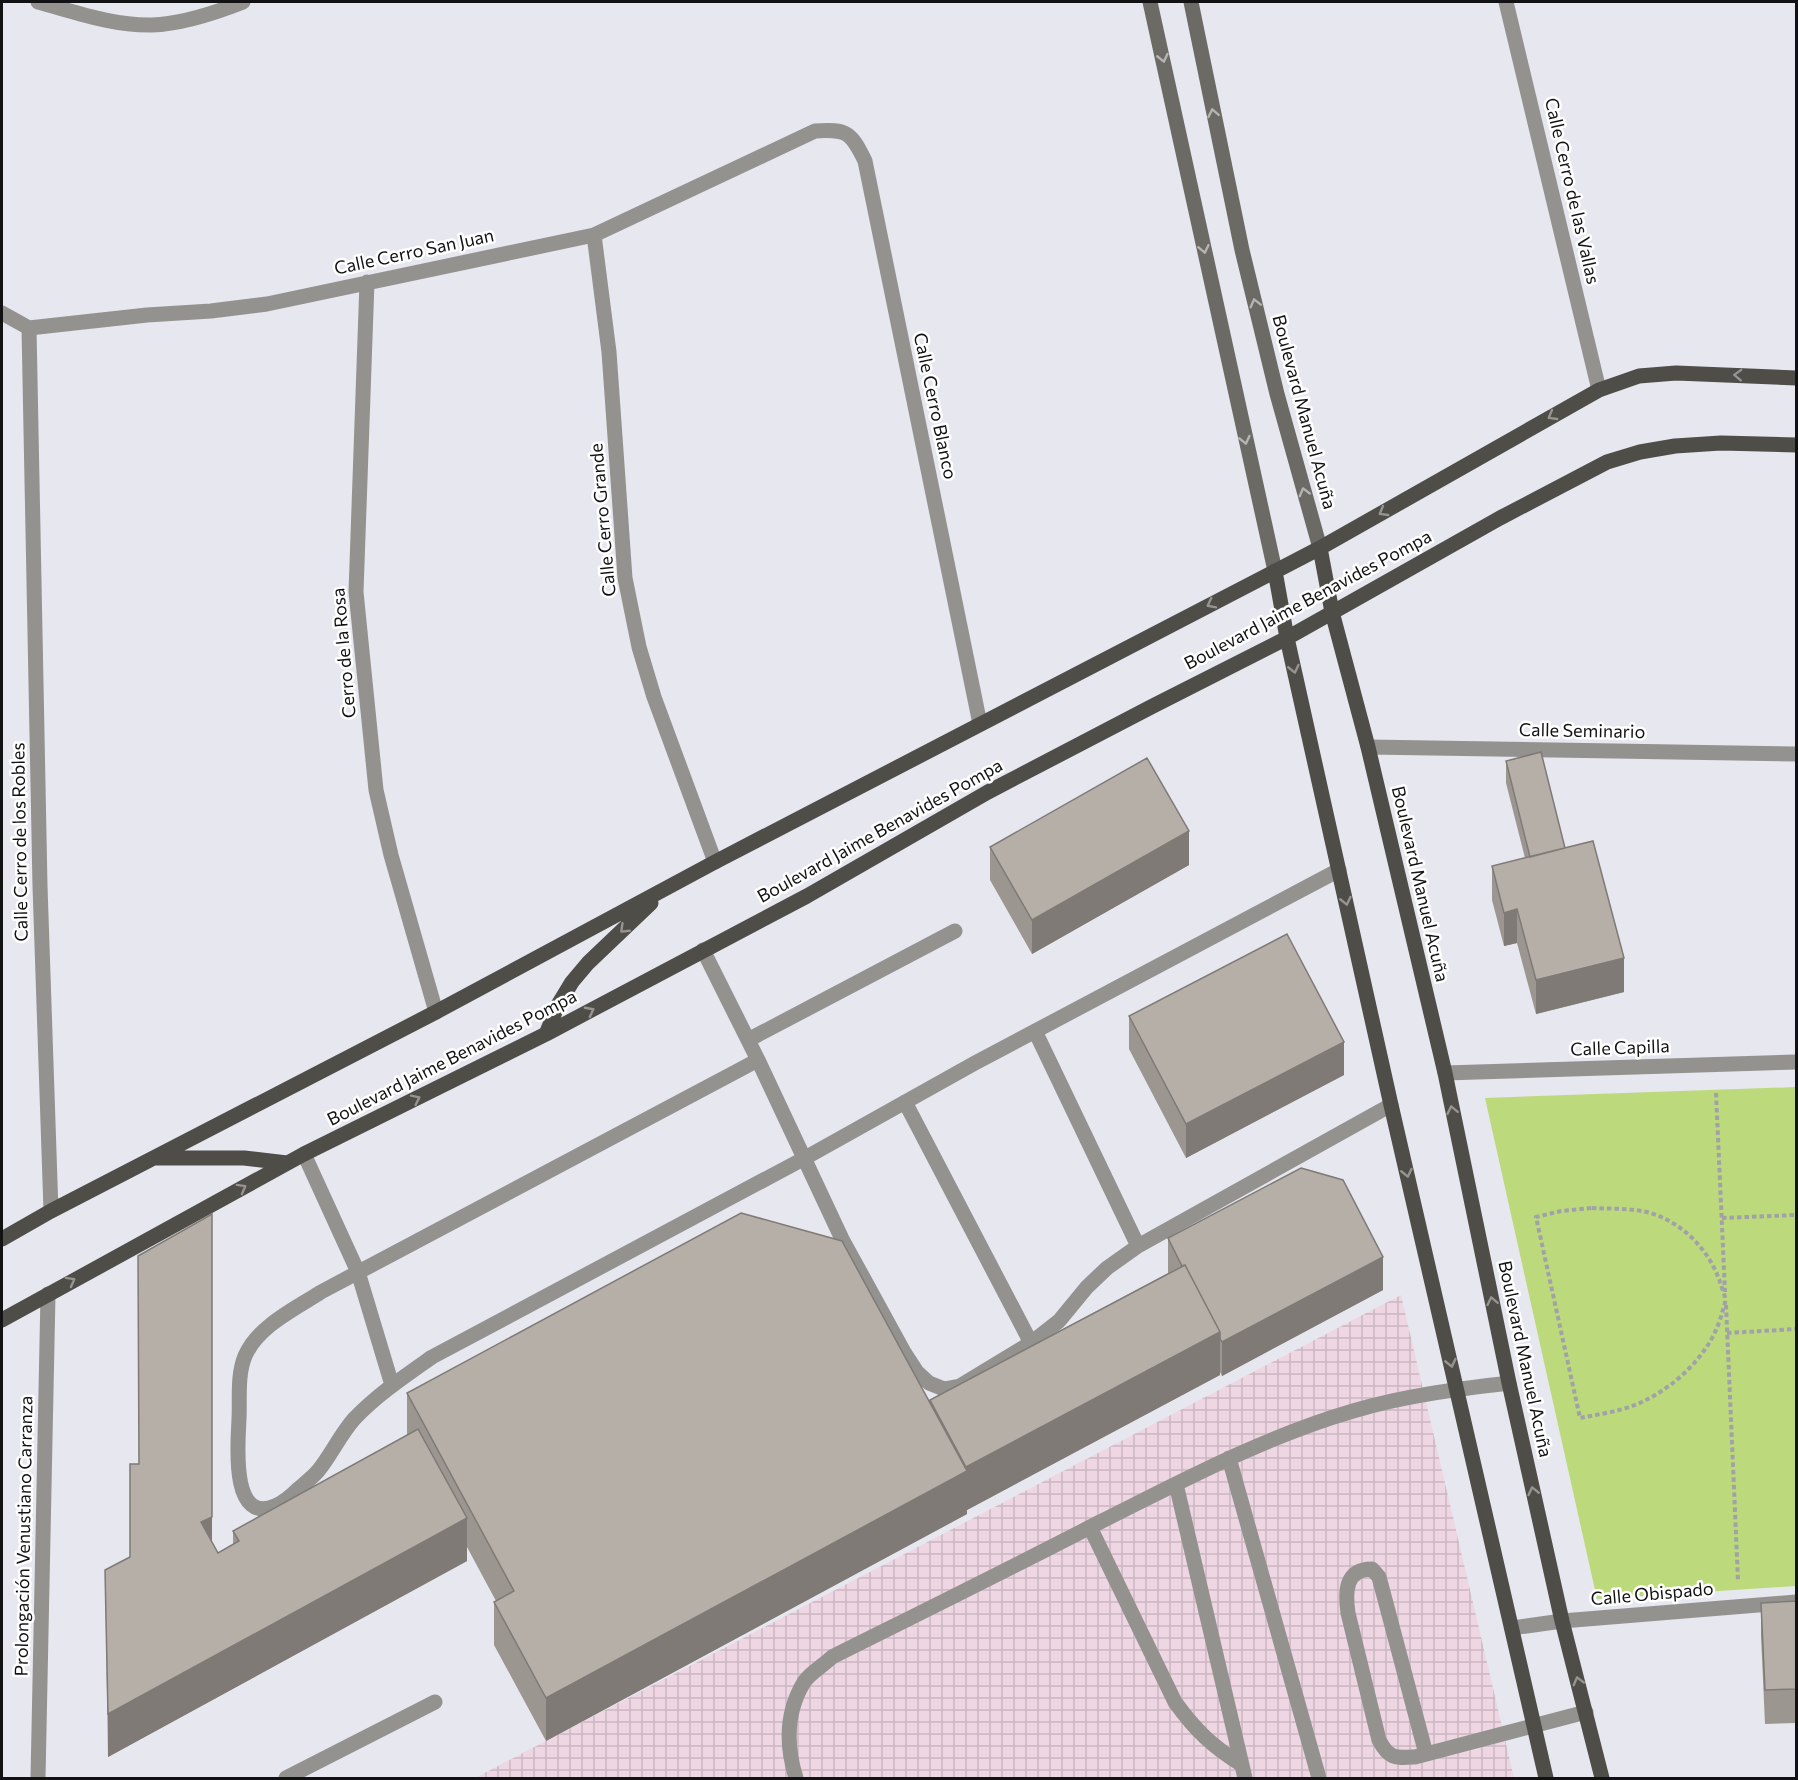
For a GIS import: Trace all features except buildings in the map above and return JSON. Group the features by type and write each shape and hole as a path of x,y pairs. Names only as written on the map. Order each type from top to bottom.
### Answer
{"main road":[{"path":"2,1239 152,1158 436,1012 715,862 1320,548 1599,390 1639,376 1676,373 1797,378"},
{"name":"Boulevard Jaime Benavides Pompa","path":"2,1320 304,1154 546,1034 817,890 998,787 1151,706 1287,638 1500,518 1607,462 1640,452 1675,446 1721,443 1797,445"},
{"name":"Boulevard Manuel Acuña","path":"1320,548 1332,612 1368,747 1445,1074 1509,1383 1562,1621 1602,1779"},
{"path":"1275,571 1287,638 1391,1105 1546,1779"},
{"path":"546,1034 558,1005 572,982 588,963 666,889"},
{"path":"152,1158 244,1158 288,1163"}],"street":[{"path":"38,2 107,20 152,25 188,20 243,2"},
{"path":"1150,2 1275,571"},
{"name":"Boulevard Manuel Acuña","path":"1191,2 1242,250 1277,394 1320,548"},
{"name":"Calle Cerro de las Vallas","path":"1506,2 1599,390"},
{"name":"Calle Cerro Blanco","path":"815,131 838,130 849,135 865,161 980,724"},
{"name":"Calle Cerro San Juan","path":"29,328 267,304 594,235 815,131"},
{"name":"Calle Cerro Grande","path":"594,235 609,352 625,578 639,647 654,697 715,862"},
{"name":"Cerro de la Rosa","path":"367,282 356,592 376,790 391,855 436,1012"},
{"path":"2,313 29,328"},
{"name":"Calle Cerro de los Robles","path":"29,328 40,897 51,1211"},
{"name":"Calle Seminario","path":"1368,747 1797,754"},
{"path":"758,1060 321,1292 274,1323 254,1341 245,1356 240,1374 238,1472 243,1491 251,1504 261,1509 286,1500 317,1472 353,1420 392,1385 432,1357 805,1158 1035,1031 1339,870"},
{"path":"748,1040 955,931"},
{"path":"703,950 758,1060 842,1239 904,1352 917,1372 929,1383 944,1389 960,1386 1031,1343 1059,1321 1107,1268 1138,1246 1391,1105"},
{"path":"1035,1031 1138,1246"},
{"name":"Calle Capilla","path":"1445,1074 1797,1062"},
{"path":"905,1102 1031,1343"},
{"path":"304,1154 358,1272 392,1385"},
{"name":"Prolongación Venustiano Carranza","path":"38,1779 48,1294"},
{"path":"796,1779 789,1743 790,1713 805,1681 832,1657 1229,1458 1308,1425 1354,1410 1404,1399 1509,1383"},
{"path":"1229,1458 1319,1779"},
{"path":"1176,1484 1243,1772"},
{"path":"1090,1527 1175,1701 1190,1724 1205,1740 1243,1772"},
{"path":"1426,1754 1379,1577 1372,1569 1365,1569 1351,1578 1346,1596 1348,1612 1379,1740 1384,1750 1391,1756 1399,1758 1426,1754 1586,1713"},
{"name":"Calle Obispado","path":"1512,1628 1562,1621 1797,1602"},
{"path":"286,1779 435,1702"}],"path":[{"path":"1715,1065 1740,1606"},
{"path":"1592,1208 1648,1212 1676,1225 1698,1243 1717,1274 1725,1299 1720,1320 1709,1342 1700,1357 1678,1379 1641,1403 1580,1418 1536,1217 1561,1211 1592,1208"},
{"path":"1722,1218 1797,1215"},
{"path":"1727,1333 1797,1329"}],"shaded area":[{"path":"1401,1295 1514,1778 475,1778"}],"green space":[{"path":"1796,1087 1796,1586 1597,1599 1485,1098"}]}
